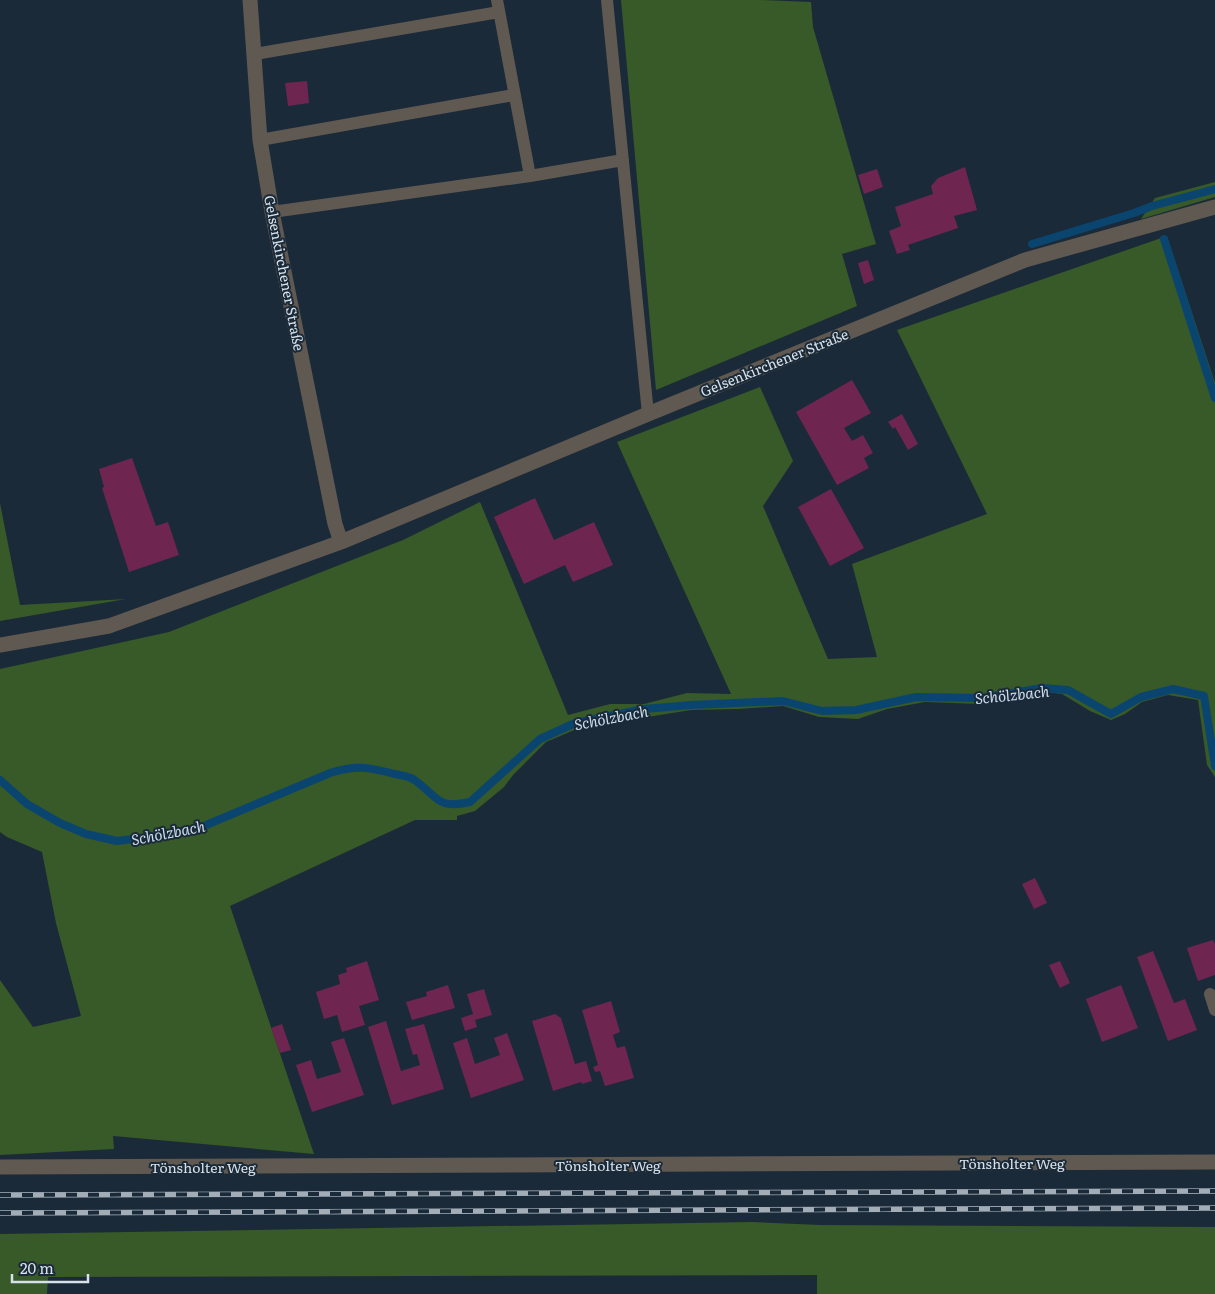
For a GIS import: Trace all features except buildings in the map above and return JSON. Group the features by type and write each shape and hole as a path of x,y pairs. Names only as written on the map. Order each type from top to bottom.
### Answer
{"street":[{"name":"Gelsenkirchener Straße","path":"250,0 260,140 272,212 335,524 341,542"},
{"name":"Gelsenkirchener Straße","path":"0,645 110,626 341,542 1025,260 1215,207"},
{"name":"Tönsholter Weg","path":"0,1168 1215,1162"}],"lane":[{"path":"607,0 648,414"},
{"path":"255,54 498,6 530,176"},
{"path":"260,140 514,95"},
{"path":"272,212 530,176 623,160"},
{"path":"1210,994 1215,1010"}],"green space":[{"path":"621,0 811,2 813,27 876,244 842,254 857,306 656,390"},
{"path":"1215,182 1215,197 1141,219 1155,198"},
{"path":"1167,236 1215,383 1215,777 1207,765 1198,700 1168,695 1142,702 1125,714 1111,720 1090,711 1062,694 1043,692 1023,698 980,704 925,702 887,709 858,719 819,717 783,706 691,710 579,728 546,742 513,775 504,787 475,811 457,816 457,820 415,820 230,906 314,1154 113,1136 114,1149 0,1155 0,980 33,1027 81,1016 56,923 42,852 7,837 0,832 0,669 169,632 403,540 480,502 568,715 610,704 644,704 687,693 731,694 617,442 760,387 793,461 763,506 828,659 877,657 852,564 987,514 897,330"},
{"path":"0,503 20,605 126,599 0,621"},
{"path":"752,1222 820,1225 1215,1227 1215,1294 817,1294 817,1275 48,1277 47,1294 0,1294 0,1234"}],"waterway":[{"path":"1032,244 1152,206 1215,189"},
{"path":"1164,239 1215,398"},
{"name":"Schölzbach","path":"0,780 27,804 60,823 86,834 117,841 199,828 330,773 355,768 377,770 409,777 444,803 459,804 470,802 540,739 575,723 644,709 783,701 822,711 856,710 916,697 982,698 1042,688 1068,690 1111,714 1141,697 1173,689 1204,696 1215,766"}],"railway":[{"path":"0,1195 1215,1191"},
{"path":"0,1213 1215,1208"}]}
